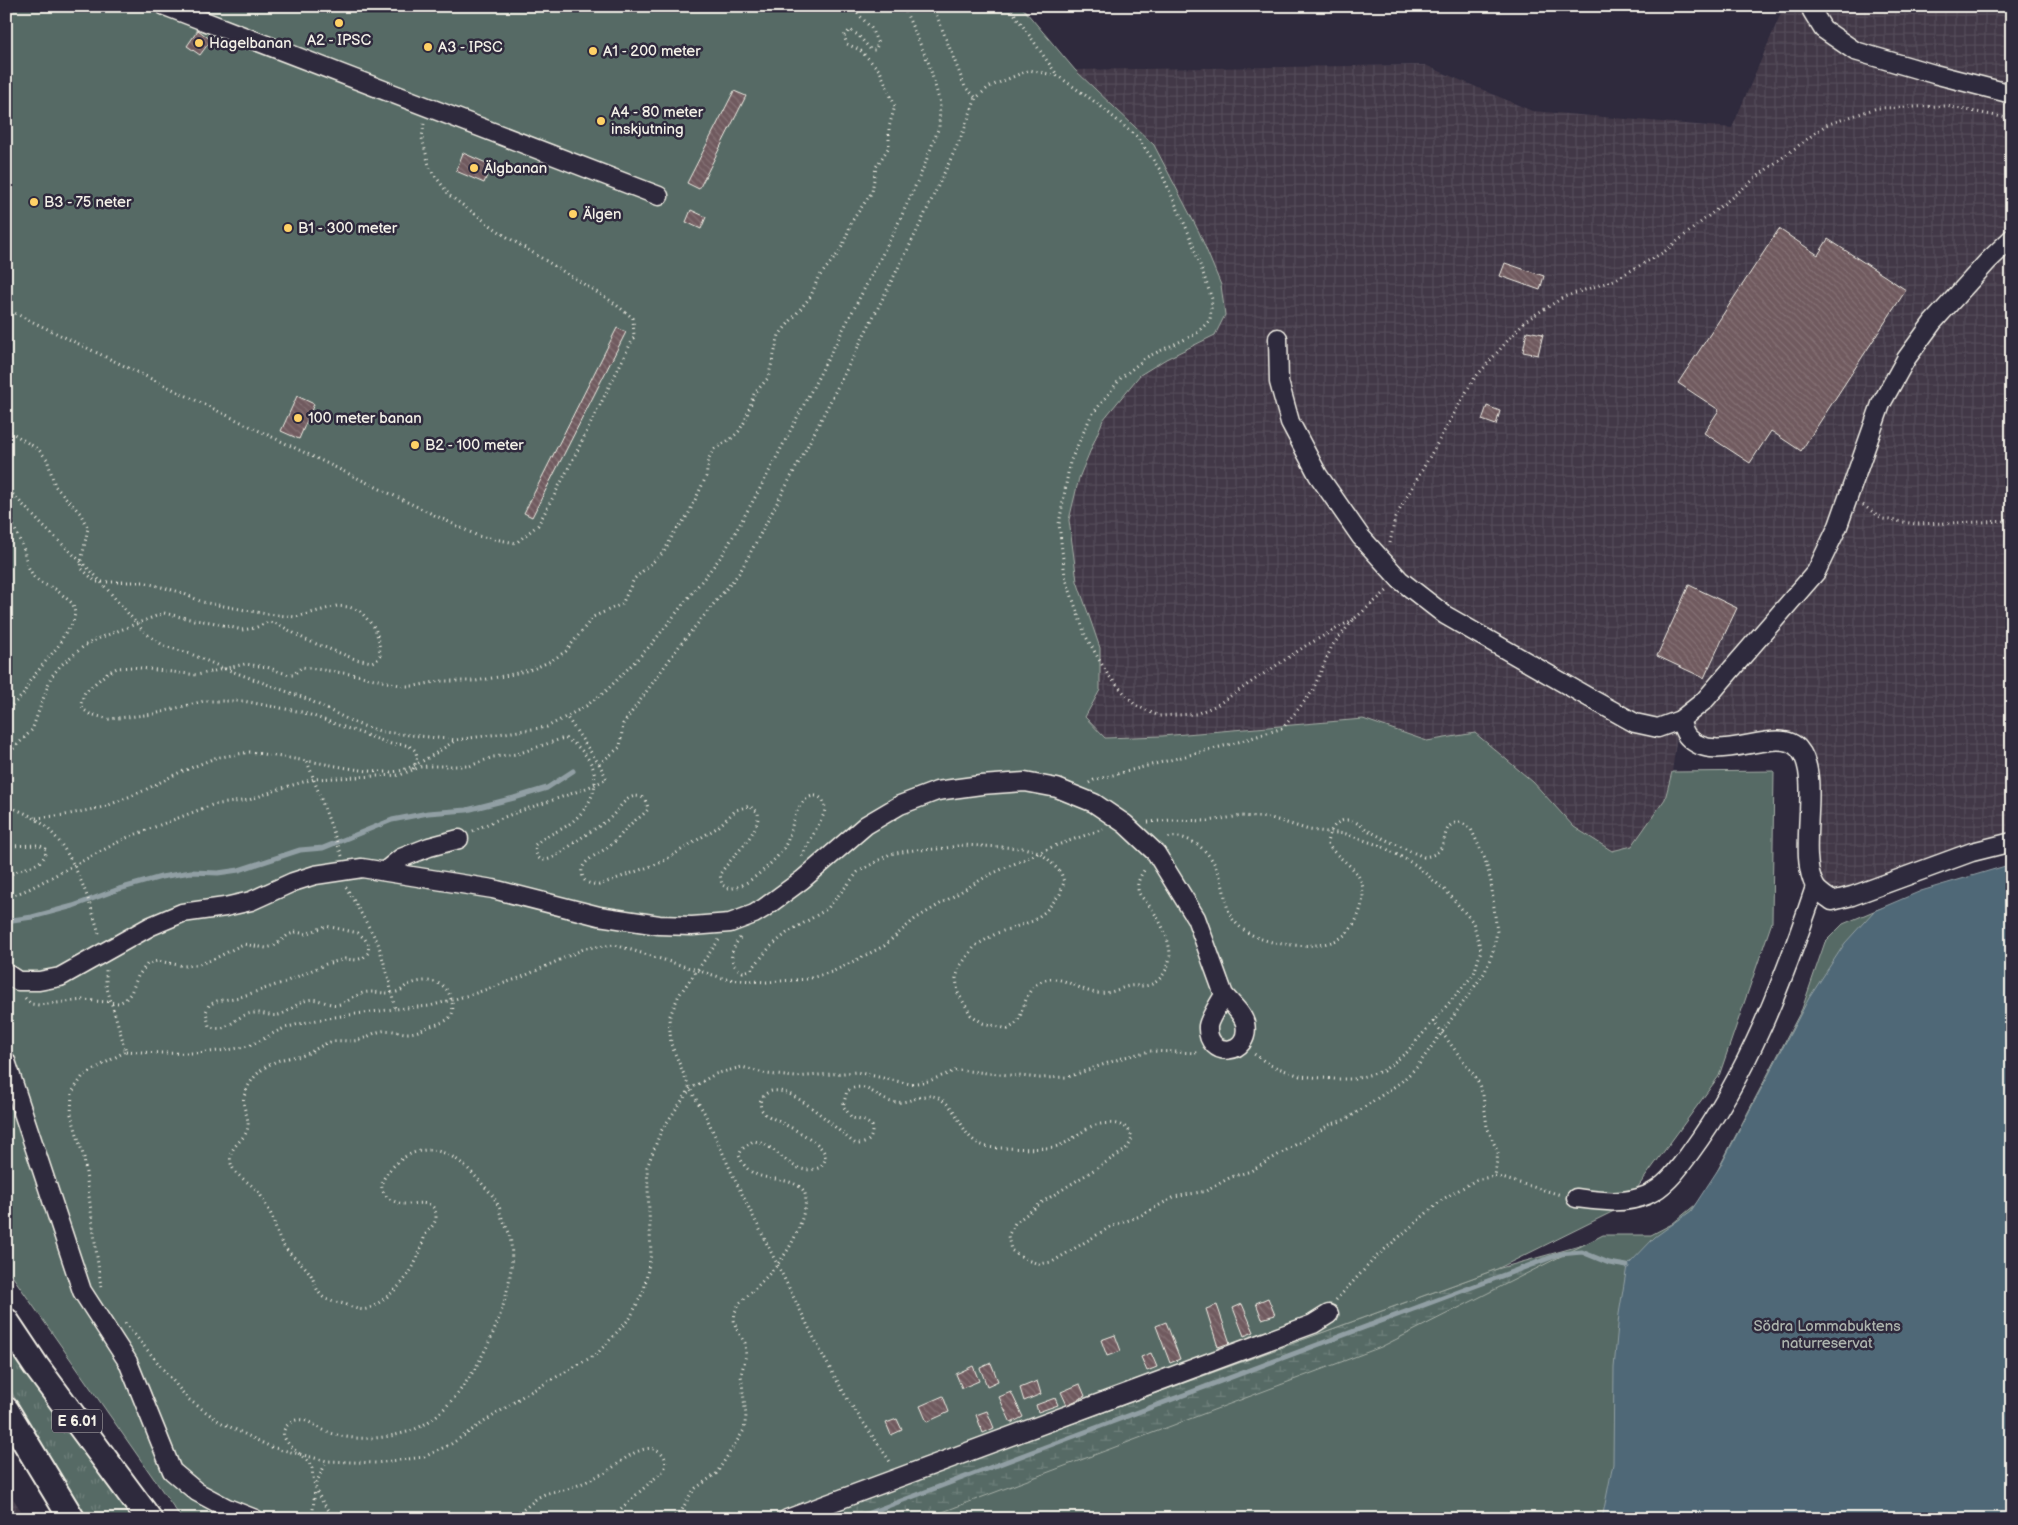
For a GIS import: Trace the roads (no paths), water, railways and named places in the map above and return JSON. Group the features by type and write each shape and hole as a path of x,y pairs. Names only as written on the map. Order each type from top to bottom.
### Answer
{"highway":[{"name":"E 6.01","path":"6,1321 36,1366 149,1519"},
{"path":"6,1410 72,1519"}],"street":[{"path":"165,6 659,196"},
{"path":"1811,6 1823,29 1855,51 2012,94"},
{"path":"1278,338 1279,382 1290,422 1324,483 1361,537 1400,580 1445,615 1635,723 1658,728 1680,720 1704,701 1816,572 1838,526 1881,404 1906,359 1933,322 1988,261 2012,238"},
{"path":"1680,720 1687,736 1699,746 1728,749 1782,740 1798,747 1806,760 1809,791 1808,866 1815,887 1832,901 1852,896 1972,852 2012,842"},
{"path":"12,977 39,982 60,977 151,926 182,913 251,901 342,862 362,868 493,888 598,916 659,925 692,926 730,923 754,914 802,880 866,825 900,806 937,791 1025,782 1057,788 1094,802 1125,824 1156,854 1196,918 1224,995 1245,1022 1245,1036 1242,1044 1235,1049 1223,1050 1215,1047 1210,1041 1208,1024 1224,995"},
{"path":"385,871 401,858 429,847 459,839"},
{"path":"1576,1198 1611,1203 1647,1195 1671,1179 1704,1135 1742,1069 1773,1002 1794,950 1815,887"},
{"path":"6,1061 82,1291 128,1362 172,1471 197,1492 227,1508 254,1519"},
{"path":"787,1519 1304,1328 1329,1314"}],"water":[{"name":"Södra Lommabuktens naturreservat","path":"2012,864 2012,1519 1602,1519 1613,1464 1614,1368 1619,1314 1627,1266 1655,1237 1691,1211 1721,1165 1809,998 1845,943 1874,911 1921,891"}],"waterway":[{"path":"6,921 32,917 73,906 119,889 161,877 191,872 218,873 239,870 300,850 323,848 392,820 428,813 467,810 514,798 547,788 573,771"},
{"path":"853,1519 1560,1254 1582,1252 1609,1263 1627,1266"}],"place":[{"name":"A2 - IPSC","path":"339,23"},
{"name":"Hagelbanan","path":"199,43"},
{"name":"A3 - IPSC","path":"428,47"},
{"name":"A1 - 200 meter","path":"593,51"},
{"name":"A4 - 80 meter inskjutning","path":"601,121"},
{"name":"Älgbanan","path":"474,168"},
{"name":"B3 - 75 neter","path":"34,202"},
{"name":"Älgen","path":"573,214"},
{"name":"B1 - 300 meter","path":"288,228"},
{"name":"100 meter banan","path":"298,418"},
{"name":"B2 - 100 meter","path":"415,445"}]}
